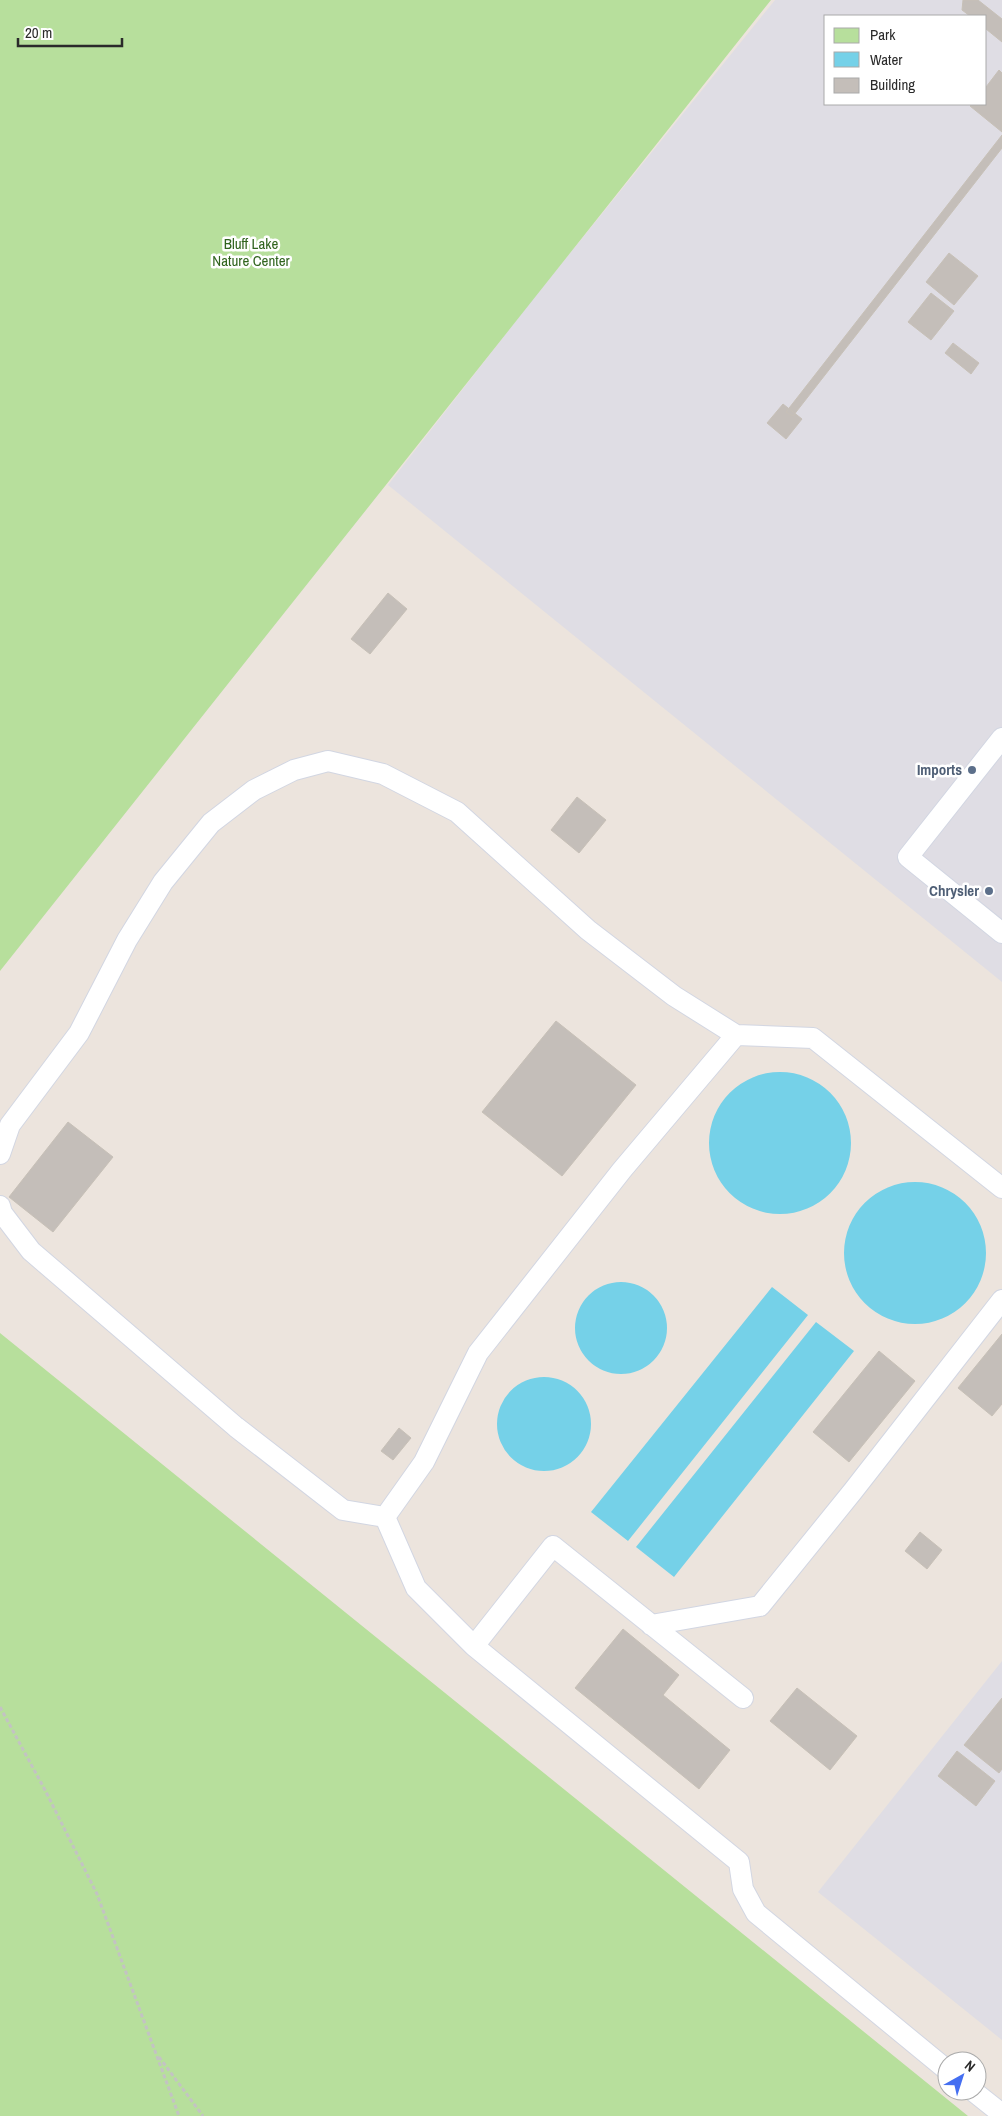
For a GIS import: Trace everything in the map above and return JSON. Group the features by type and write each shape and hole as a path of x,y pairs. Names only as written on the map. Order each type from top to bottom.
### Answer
{"lane":[{"path":"1002,738 908,857 1002,934"},
{"path":"0,1154 10,1126 79,1033 127,940 163,882 211,823 254,790 294,770 328,761 382,774 457,812 588,930 674,996 736,1035 814,1038 1002,1188"},
{"path":"385,1518 424,1462 478,1353 622,1170 736,1035"},
{"path":"0,1206 2,1214 31,1251 236,1427 343,1510 385,1518"},
{"path":"651,1625 760,1606 854,1491 1002,1300"},
{"path":"385,1518 416,1588 474,1646 739,1862 743,1890 756,1913 937,2062"},
{"path":"474,1646 553,1546 743,1698"},
{"path":"986,2101 1002,2114"}],"path":[{"path":"0,1707 45,1790 97,1894 179,2116"},
{"path":"155,2052 203,2116"}],"shaded area":[{"path":"775,0 1002,0 1002,982 388,485 533,299"},
{"path":"1002,1661 1002,2040 818,1892"}],"green space":[{"name":"Bluff Lake Nature Center","path":"0,0 771,0 0,971"},
{"path":"0,1333 937,2091 937,2101 949,2101 968,2116 0,2116"}],"water":[{"path":"780,1072 794,1073 807,1078 819,1084 830,1093 839,1104 845,1116 850,1129 850,1157 845,1170 839,1182 830,1193 819,1202 807,1208 794,1213 780,1214 766,1213 753,1208 741,1202 730,1193 721,1182 715,1170 710,1157 709,1143 710,1129 715,1116 721,1104 730,1093 741,1084 753,1078 766,1073"},
{"path":"915,1182 929,1183 942,1187 965,1203 981,1226 985,1239 985,1267 981,1280 965,1303 942,1319 929,1323 915,1324 901,1323 888,1319 865,1303 849,1280 845,1267 844,1253 845,1239 849,1226 865,1203 888,1187 901,1183"},
{"path":"621,1282 639,1285 654,1295 664,1310 667,1328 664,1346 654,1361 639,1371 621,1374 603,1371 588,1361 578,1346 575,1328 578,1310 588,1295 603,1285"},
{"path":"772,1287 808,1315 628,1541 591,1512"},
{"path":"816,1322 854,1351 674,1577 636,1547"},
{"path":"544,1377 562,1381 577,1391 587,1406 591,1424 587,1442 577,1457 562,1467 544,1471 526,1467 511,1457 501,1442 497,1424 501,1406 511,1391 526,1381"}],"building":[{"path":"963,0 978,0 1002,19 1002,42 987,30 987,15 969,15 962,10"},
{"path":"999,70 1002,73 1002,132 970,106 987,105 987,86"},
{"path":"1002,135 1002,148 793,416 786,412"},
{"path":"949,253 978,276 954,305 926,282"},
{"path":"931,293 954,311 931,340 908,322"},
{"path":"953,343 979,363 971,374 945,353"},
{"path":"783,404 802,419 786,439 767,423"},
{"path":"388,593 407,609 370,654 351,639"},
{"path":"577,797 606,820 579,853 551,830"},
{"path":"556,1021 636,1085 562,1176 482,1112"},
{"path":"68,1122 113,1157 53,1232 9,1197"},
{"path":"1002,1334 1002,1404 992,1416 958,1388"},
{"path":"879,1351 915,1381 849,1462 813,1432"},
{"path":"399,1428 411,1438 393,1460 381,1451"},
{"path":"920,1532 942,1550 927,1569 905,1551"},
{"path":"623,1629 679,1675 663,1695 730,1750 699,1789 575,1688"},
{"path":"797,1688 857,1736 830,1770 770,1721"},
{"path":"1002,1698 1002,1769 999,1773 964,1745"},
{"path":"957,1751 995,1781 976,1806 938,1776"}],"place":[{"name":"Imports","path":"972,770"},
{"name":"Chrysler","path":"989,891"}]}
